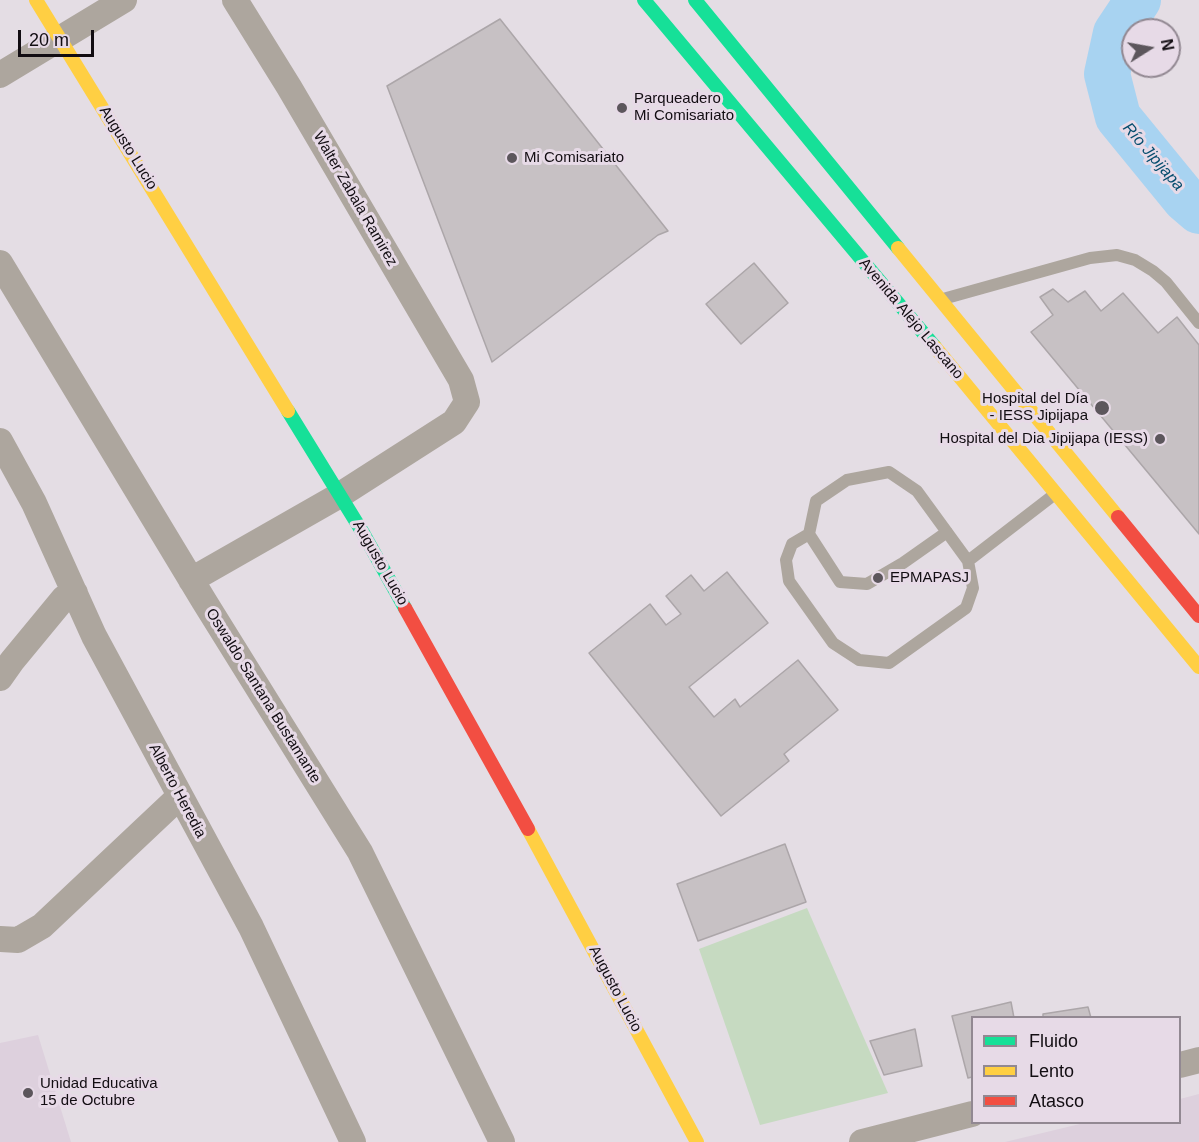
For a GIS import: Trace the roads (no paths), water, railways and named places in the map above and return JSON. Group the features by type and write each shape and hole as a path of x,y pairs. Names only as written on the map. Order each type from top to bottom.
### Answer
{"main road":[{"name":"Augusto Lucio","path":"36,0 369,543 565,895 697,1142"},
{"name":"Avenida Alejo Lascano","path":"644,0 843,236 1199,667"},
{"path":"695,0 1199,616"}],"street":[{"path":"0,75 124,0"},
{"name":"Walter Zabala Ramirez","path":"235,0 461,380 467,402 454,422 340,495"},
{"name":"Oswaldo Santana Bustamante","path":"0,263 191,580 360,852 502,1142"},
{"name":"Alberto Heredia","path":"0,441 34,503 94,636 251,927 353,1142"},
{"path":"191,580 340,495"},
{"path":"0,678 64,598 75,593"},
{"path":"0,939 18,940 42,926 180,796"},
{"path":"1181,1064 1199,1060"},
{"path":"862,1142 971,1114"}],"lane":[{"path":"939,300 1079,261 1117,255 1135,260 1154,271 1166,282 1199,323"},
{"path":"809,534 792,544 786,560 789,581 833,643 859,660 889,663 966,608 973,588 968,561 917,491 889,472 847,480 816,501 809,534 840,582 867,584 903,563 946,531"},
{"path":"968,561 1056,493"}],"waterway":[{"name":"Río Jipijapa","path":"1138,0 1116,33 1107,74 1118,117 1185,199 1199,211"}],"place":[{"name":"Parqueadero Mi Comisariato","path":"622,108"},
{"name":"Mi Comisariato","path":"512,158"},
{"name":"Hospital del Día - IESS Jipijapa","path":"1102,408"},
{"name":"Hospital del Dia Jipijapa (IESS)","path":"1160,439"},
{"name":"EPMAPASJ","path":"878,578"},
{"name":"Unidad Educativa 15 de Octubre","path":"28,1093"}]}
